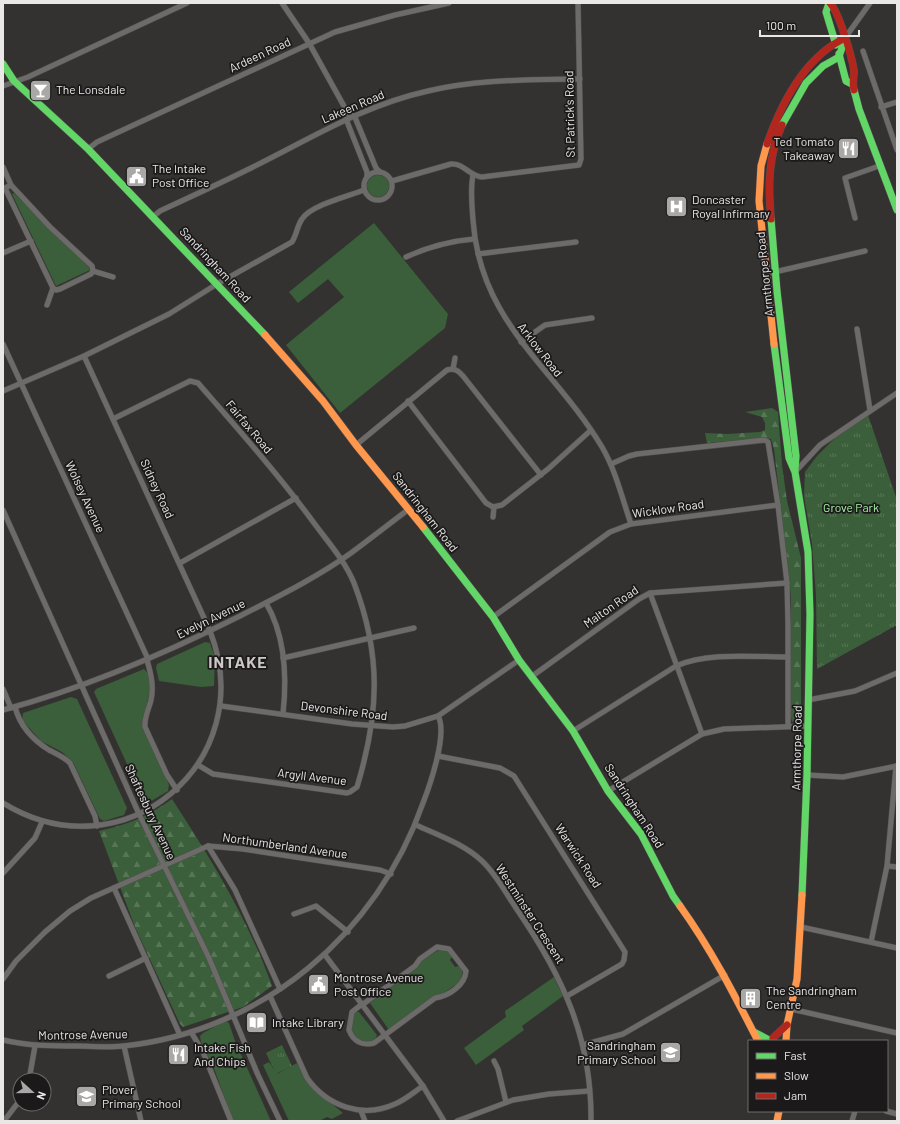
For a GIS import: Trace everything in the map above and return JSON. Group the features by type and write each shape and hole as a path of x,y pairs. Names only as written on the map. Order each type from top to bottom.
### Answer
{"street":[{"path":"3,86 187,3"},
{"path":"282,3 309,43 376,168 380,172"},
{"name":"Ardeen Road","path":"88,149 97,142 309,43 358,25 449,3"},
{"name":"St Patrick's Road","path":"473,175 482,177 579,165 582,159 578,3"},
{"path":"852,84 846,81 826,12 829,3 835,8 845,38 854,72 852,84 879,166 897,210"},
{"path":"840,58 845,38 870,3"},
{"name":"Armthorpe Road","path":"795,472 789,458 766,274 759,202 760,167 763,154 782,109 806,69 835,42 845,38"},
{"path":"863,51 881,108 897,150"},
{"name":"Armthorpe Road","path":"786,1040 787,1024 797,978 801,927 808,775 810,574 795,472 796,456 775,272 769,181 771,157 777,138 789,112 805,87 823,66 840,58"},
{"name":"Sandringham Road","path":"3,64 14,81 29,93 88,149 154,216 257,326 318,396 493,617 519,660 573,731 608,791 641,834 673,896 703,938 725,975 758,1040"},
{"name":"Lakeen Road","path":"154,216 160,211 251,168 350,117 390,101 455,85 495,81 580,79"},
{"path":"881,108 897,102"},
{"path":"350,117 368,172 364,183 364,190 370,198 374,200 384,199 391,193 393,188 392,181 388,175 380,172 374,172 366,178"},
{"path":"392,181 450,164 459,164 473,175"},
{"path":"855,218 845,178 879,166"},
{"path":"3,167 12,185 50,227 92,266 94,271"},
{"name":"Arklow Road","path":"473,175 471,194 474,239 488,287 503,317 590,431 611,464 631,524"},
{"path":"12,185 4,189 53,288 47,305"},
{"path":"3,391 84,356 169,314 217,284 292,242 296,236 299,224 306,214 364,190"},
{"path":"406,257 422,250 452,241 474,239"},
{"path":"3,253 31,241"},
{"path":"478,254 576,242"},
{"path":"766,274 865,251"},
{"path":"94,271 113,276"},
{"path":"53,288 56,290 60,289 91,274 94,271"},
{"path":"521,342 545,325 592,318"},
{"path":"856,329 870,410"},
{"name":"Wolsey Avenue","path":"3,344 148,660 152,685 150,701 144,721 145,727 167,775 177,790"},
{"name":"Sidney Road","path":"3,803 42,822 74,827 97,826 121,821 139,814 159,804 177,790 198,765 210,743 221,706 221,667 210,631 84,356"},
{"path":"453,369 455,358"},
{"path":"356,445 447,370 453,369 460,372 541,474"},
{"name":"Fairfax Road","path":"113,419 190,381 198,383 296,498 341,559"},
{"path":"795,472 820,445 897,393"},
{"path":"408,401 486,503 494,507 502,505 541,474 590,431"},
{"name":"Armthorpe Road","path":"611,464 637,454 765,440 768,442 778,506 787,583 788,726"},
{"path":"180,563 296,498"},
{"name":"Wicklow Road","path":"493,617 610,532 631,524 778,506"},
{"path":"493,517 494,507"},
{"name":"Evelyn Avenue","path":"3,710 81,686 148,660 210,631 292,590 341,559 409,509"},
{"name":"Shaftesbury Avenue","path":"3,510 139,814 209,958 232,1016 280,1121"},
{"name":"Argyll Avenue","path":"198,765 213,774 350,792 357,787 366,756 372,726 375,691 371,639 353,583 341,559"},
{"name":"Malton Road","path":"531,677 639,599 650,593 787,583"},
{"path":"650,593 702,734"},
{"path":"266,603 277,628 283,658 286,693 283,714"},
{"path":"283,658 414,628"},
{"path":"573,731 676,666 686,662 706,658 788,657"},
{"name":"Devonshire Road","path":"221,706 372,726 405,726 438,716 519,660"},
{"path":"808,700 855,691 897,674"},
{"path":"3,689 23,725 35,740 64,757 70,763 95,816 97,826"},
{"name":"Montrose Avenue","path":"3,1040 35,1046 124,1046 191,1032 232,1016 280,989 325,955 348,932 369,907 391,874 416,825 429,788 438,756 442,726 438,716"},
{"path":"608,791 702,734 724,729 808,726"},
{"name":"Warwick Road","path":"438,756 500,768 507,770 514,776 625,952 622,964 567,996"},
{"path":"808,775 843,777 896,766 887,866 871,942"},
{"path":"3,873 35,838 42,822"},
{"name":"Westminster Crescent","path":"416,825 458,844 482,860 534,934 557,974 567,996 583,1045 590,1091 591,1121"},
{"path":"208,846 235,890 280,989"},
{"name":"Northumberland Avenue","path":"3,978 16,961 60,918 92,898 208,846 243,849 380,870 391,874"},
{"path":"887,866 897,867"},
{"path":"114,888 180,1035"},
{"path":"294,914 316,906 348,932"},
{"path":"801,927 897,948"},
{"path":"437,947 443,947 453,953 466,971 464,980 460,985 445,996 436,998 385,1036 376,1042 363,1044 358,1042 350,1033 348,1026 352,1012 415,966 420,959 437,947"},
{"path":"325,955 423,1086 444,1121"},
{"path":"108,976 146,958"},
{"path":"583,1045 623,1034 725,975"},
{"path":"270,996 301,1067 313,1086 339,1105 361,1111 382,1109 393,1105 423,1086"},
{"path":"791,1009 897,1033"},
{"path":"754,1032 770,1040 787,1024"},
{"path":"191,1032 202,1052 230,1121"},
{"path":"30,1072 35,1046"},
{"path":"124,1046 141,1121"},
{"path":"494,1061 498,1069 506,1102"},
{"path":"457,1121 506,1102 549,1094 590,1091"},
{"path":"4,1121 12,1110"},
{"path":"361,1111 365,1121"}],"green space":[{"path":"378,175 386,178 389,186 386,194 378,197 370,194 367,186 370,178"},
{"path":"14,193 89,267 90,270 56,286 12,194"},
{"path":"374,223 448,314 445,328 340,413 286,345 344,297 328,279 298,303 289,292"},
{"path":"772,408 778,412 782,465 787,501 801,558 801,720 792,722 791,597 774,449 771,439 764,438 707,443 705,433 727,434 760,432 765,430 765,423 762,417 745,412"},
{"name":"Grove Park","path":"868,415 897,500 897,625 817,669 816,595 812,544 804,496 805,472 817,456 836,437"},
{"path":"205,642 210,643 215,658 214,686 201,687 159,681 156,668 157,664"},
{"path":"144,669 149,674 150,691 143,722 169,785 168,791 148,803 143,799 94,692 96,689"},
{"path":"71,697 77,699 127,808 124,815 104,821 100,819 73,762 62,752 41,741 22,720 23,713"},
{"path":"172,799 228,890 252,937 272,986 243,1007 183,1027 180,1024 135,927 99,831 119,826 137,819"},
{"path":"440,949 449,952 452,957 450,960 455,967 459,966 463,970 460,982 389,1030 370,1003 399,981 402,984 409,978 408,975 423,960"},
{"path":"554,977 563,996 522,1026 524,1030 476,1065 464,1048 506,1017 505,1011"},
{"path":"355,1012 359,1012 377,1035 374,1041 367,1042 360,1040 352,1033 352,1020"},
{"path":"225,1021 229,1023 235,1041 271,1121 233,1121 215,1071 201,1042 200,1036"},
{"path":"282,1045 292,1066 276,1074 266,1053"},
{"path":"269,1062 277,1074 297,1063 311,1087 343,1113 332,1119 327,1117 319,1121 289,1121 263,1065"}],"traffic: fast":[{"path":"829,3 826,12 836,45"},
{"path":"782,125 806,83 823,66 839,57 845,38"},
{"path":"839,54 846,81 852,84"},
{"path":"3,64 14,81 88,149 265,335"},
{"path":"854,90 859,109 897,210"},
{"path":"771,219 777,291 796,456 795,470"},
{"path":"774,344 789,458 795,472 808,552 810,614 807,775 802,895"},
{"path":"423,527 493,617 519,660 573,731 608,791 641,834 673,896 680,906"},
{"path":"754,1032 769,1040"}],"traffic: slow":[{"path":"767,144 761,166 759,201 774,344"},
{"path":"265,335 323,401 356,445 423,527"},
{"path":"786,1040 787,1025 797,979 802,895"},
{"path":"680,906 712,955 757,1040"},
{"path":"777,1121 779,1112"}],"traffic: jam":[{"path":"830,3 834,8 845,35 851,56 854,71 854,90"},
{"path":"767,144 779,113 796,83 806,69 831,46 845,38"},
{"path":"771,219 769,195 770,172 777,137 782,125"},
{"path":"773,1038 787,1025"}],"place":[{"name":"The Lonsdale","path":"40,90"},
{"name":"Ted Tomato Takeaway","path":"849,149"},
{"name":"The Intake Post Office","path":"137,176"},
{"name":"Doncaster Royal Infirmary","path":"676,207"},
{"name":"Montrose Avenue Post Office","path":"318,985"},
{"name":"The Sandringham Centre","path":"751,998"},
{"name":"Intake Library","path":"257,1023"},
{"name":"Sandringham Primary School","path":"671,1053"},
{"name":"Intake Fish And Chips","path":"179,1055"},
{"name":"Plover Primary School","path":"86,1097"}],"district":[{"name":"INTAKE","path":"238,662"}]}
